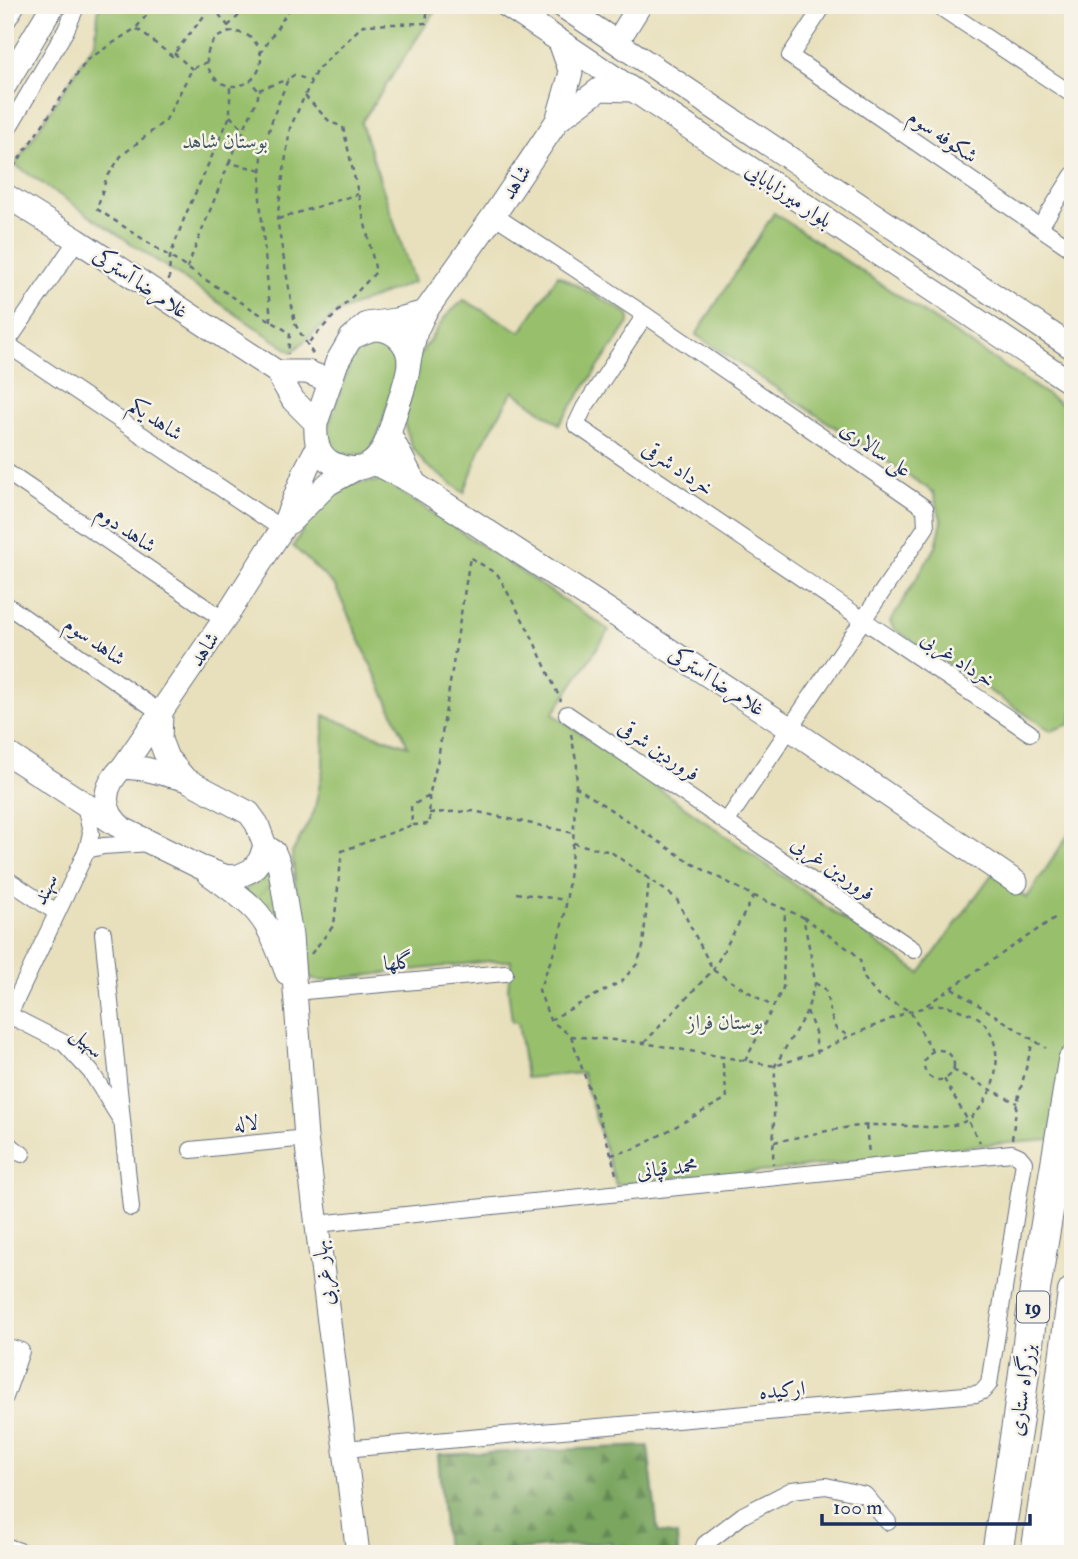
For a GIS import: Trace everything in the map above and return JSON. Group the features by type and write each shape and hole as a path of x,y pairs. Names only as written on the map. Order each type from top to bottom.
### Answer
{"highway":[{"name":"بزرگراه ستاری","path":"997,1554 1035,1290 1073,1061"},
{"name":"بزرگراه ستاری","path":"1036,1554 1073,1292"},
{"path":"1053,1441 1067,1554"}],"street":[{"path":"5,18 13,5"},
{"path":"5,85 52,5"},
{"path":"5,134 66,30 76,5"},
{"name":"بلوار میرزابابایی","path":"506,5 1073,384"},
{"name":"بلوار میرزابابایی","path":"561,5 1073,348"},
{"path":"617,42 640,5"},
{"name":"شکوفه سوم","path":"824,5 790,56 1073,250"},
{"path":"937,5 1073,95"},
{"name":"شاهد","path":"282,529 328,484 379,456 400,397 416,331 425,312 557,121 571,74 560,42"},
{"name":"شاهد","path":"557,121 600,89 631,90"},
{"path":"1040,227 1073,176"},
{"name":"غلامرضا آسترکی","path":"5,195 281,372"},
{"name":"علی سالاری","path":"494,215 645,314 925,508 926,527 727,821"},
{"path":"6,344 77,240"},
{"path":"317,448 316,423 330,381 351,338 367,324 425,312"},
{"name":"خرداد شرقی","path":"645,314 584,408 576,425 862,619"},
{"path":"351,338 375,329 389,331 402,340 409,361"},
{"name":"شاهد یکم","path":"6,344 282,529"},
{"path":"316,423 293,400 281,372 307,373 330,381"},
{"path":"389,433 415,484"},
{"name":"شاهد","path":"117,775 282,529 317,448"},
{"name":"غلامرضا آسترکی","path":"317,448 331,463 342,467 381,466 415,484 789,728 1016,883"},
{"name":"شاهد دوم","path":"5,471 223,620"},
{"name":"شاهد سوم","path":"5,604 161,713"},
{"name":"خرداد غربی","path":"862,619 1030,733"},
{"path":"161,713 160,740 167,758 185,779"},
{"name":"فروردین شرقی","path":"567,714 727,821"},
{"path":"5,736 82,786 145,769 185,779"},
{"path":"5,752 123,829 200,867 227,877 239,876 252,870 260,860 265,846"},
{"path":"117,775 106,799 114,822 123,829"},
{"name":"بهار غربی","path":"185,779 249,813 257,824 265,846 274,852 279,864 291,936 306,1138 358,1554"},
{"path":"85,804 91,834 87,850 103,846 151,843"},
{"name":"فروردین غربی","path":"727,821 914,950"},
{"name":"سهند","path":"6,1017 87,850"},
{"path":"200,867 253,908 263,921 273,938 294,992"},
{"path":"5,878 56,912"},
{"path":"103,933 131,1208"},
{"name":"گلها","path":"294,992 505,973"},
{"name":"سهیل","path":"6,1017 64,1043 91,1072 122,1123"},
{"name":"لاله","path":"191,1150 306,1138"},
{"path":"5,1142 22,1154"},
{"name":"محمد قپانی","path":"317,1224 1012,1153 1015,1149"},
{"name":"ارکیده","path":"344,1449 976,1394 983,1391 989,1384 1024,1162 1015,1149"},
{"path":"5,1397 13,1348"},
{"path":"701,1554 705,1544 743,1515 792,1490 826,1486 865,1495 888,1522"},
{"path":"5,1546 29,1554"}],"path":[{"path":"5,186 15,165 87,60 136,28 155,5"},
{"path":"228,26 250,5"},
{"path":"260,54 292,5"},
{"path":"330,381 295,324 277,219 290,128 316,71 363,25 426,23 428,5"},
{"path":"136,28 172,56 212,6 233,32"},
{"path":"233,32 248,36 258,47 260,54 258,71 249,80 238,85 222,83 209,70 207,62 207,53 216,38 233,32"},
{"path":"174,53 192,69"},
{"path":"207,62 192,69 166,120 121,156 106,179 97,209 290,332"},
{"path":"258,90 294,75 311,81"},
{"path":"271,321 260,200 262,155 288,79"},
{"path":"187,268 258,97 258,90 249,80"},
{"path":"168,300 170,257 229,116 230,85"},
{"path":"304,96 330,122 343,127 376,272 307,344"},
{"path":"229,116 244,130"},
{"path":"229,163 262,170"},
{"path":"277,219 358,194"},
{"path":"281,372 290,332 295,324"},
{"path":"292,959 307,960 334,925 342,851 412,825 430,824 429,796 438,759 470,557 498,575 530,633 567,714 577,766 574,833 566,900 556,947 540,990 550,1020 571,1036 644,1043 775,1066 817,1052 910,1011 940,1003 979,1018 991,1032 996,1052 995,1076 990,1090 968,1119 940,1127 866,1126 774,1142"},
{"path":"575,786 691,863 803,917 854,954 860,960 863,976 878,996 910,1011 932,1051"},
{"path":"412,825 411,806 429,796"},
{"path":"429,813 473,811 574,833"},
{"path":"573,843 611,852 676,898 713,970 773,1007"},
{"path":"550,1020 622,981 637,964 643,947 649,878"},
{"path":"516,893 566,900"},
{"path":"644,1043 713,970 754,895"},
{"path":"745,1061 783,988 785,909"},
{"path":"922,1008 1056,916"},
{"path":"772,1171 775,1066 807,1011 815,983 803,917"},
{"path":"815,983 825,989 836,1029 850,1036"},
{"path":"952,988 1046,1048"},
{"path":"807,1011 815,1032 817,1052"},
{"path":"571,1036 619,1185"},
{"path":"1015,1149 1017,1103 1033,1041"},
{"path":"941,1049 949,1053 954,1062 953,1070 944,1079 933,1078 925,1071 925,1058 932,1051 941,1049"},
{"path":"611,1155 635,1149 727,1098 722,1056"},
{"path":"953,1070 1017,1103"},
{"path":"944,1079 982,1145"},
{"path":"866,1126 870,1168"}],"green space":[{"name":"بوستان شاهد","path":"99,5 439,5 361,123 414,282 338,312 292,352 15,165 95,42"},
{"path":"774,213 1073,412 1073,710 1070,724 1051,731 894,629 890,622 936,546 942,522 933,492 696,335"},
{"path":"558,275 629,314 629,323 559,424 513,391 481,447 464,493 426,465 412,447 404,423 417,359 446,316 464,300 521,332"},
{"path":"372,342 387,345 398,353 401,365 375,443 367,453 344,454 329,442 328,426 350,362 363,345"},
{"name":"بوستان فراز","path":"384,481 609,630 553,714 920,973 992,874 1027,898 1068,835 1073,838 1073,986 1050,1140 982,1145 772,1171 616,1185 582,1073 526,1078 518,1022 512,1021 508,989 511,961 489,961 319,981 309,977 304,971 292,853 314,812 323,769 324,715 408,746 335,586 293,546 326,494 353,483"},
{"path":"276,868 286,932 237,886 261,881"},
{"path":"648,1446 658,1532 677,1535 678,1554 613,1554 611,1542 446,1554 438,1455"}]}
